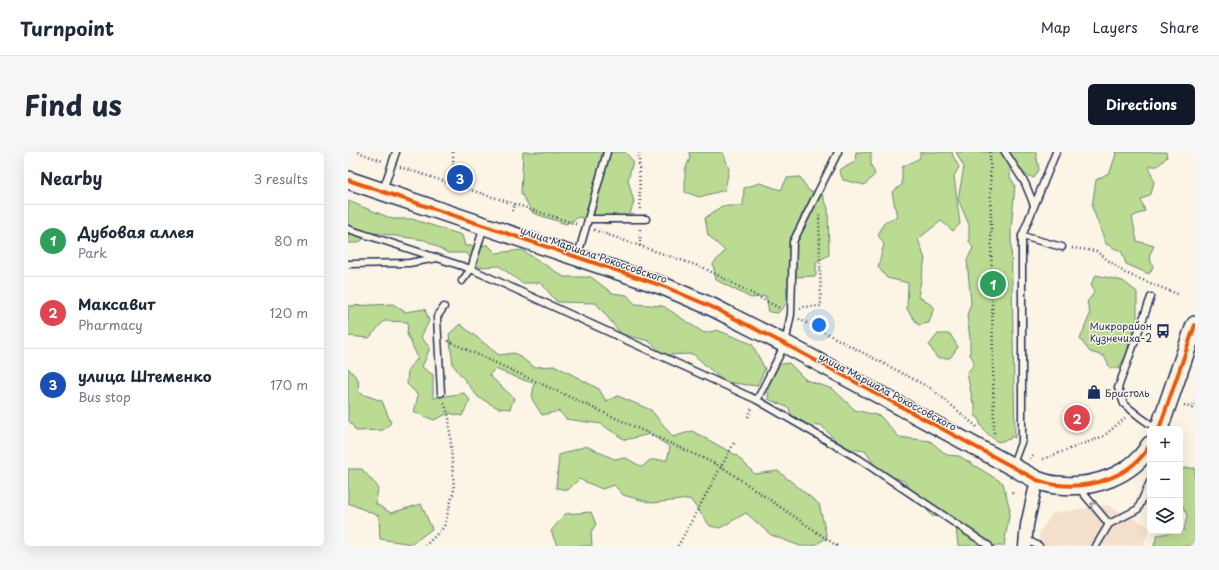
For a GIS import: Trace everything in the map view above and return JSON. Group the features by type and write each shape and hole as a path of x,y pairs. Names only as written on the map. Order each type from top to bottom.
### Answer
{"street":[{"name":"улица Маршала Рокоссовского","path":"348,180 383,190 670,289 712,307 785,344 1037,480 1057,485 1077,486 1098,482 1115,477 1134,466 1147,449"},
{"path":"1159,426 1195,325"},
{"path":"1025,542 1037,480"}],"lane":[{"path":"383,190 396,152"},
{"path":"578,257 607,152"},
{"path":"757,400 785,344 791,314 793,242 838,152"},
{"path":"1005,152 1025,183 1034,205"},
{"path":"1011,466 1022,440 1022,236 1056,152"},
{"path":"588,219 646,219"},
{"path":"462,281 471,268 484,225"},
{"path":"348,229 471,268 757,400 859,459 989,546"},
{"path":"1022,236 1062,247"},
{"path":"348,264 409,262 438,258"},
{"path":"1150,297 1118,388 1124,404 1154,426"},
{"path":"441,393 437,317 444,307"},
{"path":"1077,486 1109,524"},
{"path":"1096,546 1109,524 1138,509 1147,489"},
{"path":"1025,542 1039,546"}],"path":[{"path":"358,152 586,227 704,268 932,389 977,427"},
{"path":"453,152 454,184"},
{"path":"639,152 640,205"},
{"path":"990,152 994,435"},
{"path":"791,314 804,307 821,306 819,190"},
{"path":"512,211 515,204"},
{"path":"1062,247 1096,251 1125,273 1180,295"},
{"path":"438,337 722,467 837,546"},
{"path":"425,546 444,527 454,490 449,417 441,393"},
{"path":"1043,460 1104,436 1133,411"},
{"path":"678,546 734,443"},
{"path":"1030,459 1033,455"}],"shaded area":[{"path":"1107,505 1147,525 1147,534 1143,546 1040,546 1039,533 1053,513"}],"green space":[{"path":"523,152 625,152 633,161 628,180 634,202 629,217 607,224 579,217 566,224 533,213 521,193"},
{"path":"689,152 723,152 729,169 725,190 699,197 685,192 685,170 690,158"},
{"path":"856,152 871,152 871,165 875,174 865,185 843,180 839,170 855,162"},
{"path":"920,152 952,152 959,167 954,176 960,224 953,231 941,221 918,239 925,259 918,296 934,307 929,323 918,325 907,309 908,283 887,278 878,267 884,244 878,235 884,223 897,217 892,192 902,185 902,167 920,158"},
{"path":"956,152 1036,152 1039,170 1034,178 1024,174 1010,154 1010,177 1015,185 1011,231 1015,438 1011,436 1010,439 998,442 986,432 979,422 979,418 975,416 975,404 973,403 967,373 974,363 970,355 970,338 967,316 971,303 967,260 973,248 969,241 969,225 958,199 964,167"},
{"path":"1115,152 1166,152 1167,157 1158,166 1149,166 1154,182 1151,194 1141,200 1145,211 1132,217 1137,241 1154,246 1149,256 1153,267 1149,274 1126,264 1122,252 1106,244 1092,207 1096,180 1110,172 1116,154"},
{"path":"800,177 809,191 822,194 828,208 829,255 816,262 816,276 795,277 786,288 788,302 778,313 769,312 766,296 751,298 716,280 713,264 725,251 708,235 705,218 722,206 743,206 744,188 760,183 781,190 787,178"},
{"path":"348,201 393,219 412,219 462,235 465,246 488,245 496,253 522,250 564,277 591,277 612,293 627,295 635,304 663,306 704,333 717,330 752,344 765,369 757,386 724,382 693,354 664,355 649,341 621,334 596,303 557,302 541,283 522,283 499,266 479,267 466,253 448,253 425,240 374,233 357,243 348,243"},
{"path":"1096,275 1123,281 1137,292 1137,320 1128,346 1128,353 1118,369 1110,368 1104,356 1090,352 1080,339 1090,314 1087,302 1094,293 1091,284"},
{"path":"393,304 405,312 425,309 429,321 421,337 430,348 422,367 433,375 433,398 464,393 470,400 462,416 449,413 434,420 414,412 418,395 407,384 408,369 418,358 407,334 408,322 384,321 369,338 348,336 348,306"},
{"path":"460,324 499,355 515,353 534,367 556,366 599,389 606,401 618,396 651,410 673,437 692,431 736,455 755,474 778,471 819,504 827,538 813,546 800,546 771,535 746,513 720,528 710,526 690,499 652,503 623,495 614,485 602,489 579,479 568,490 556,488 559,455 586,446 614,459 626,458 642,467 650,460 667,460 670,447 650,434 625,440 601,424 566,419 559,411 542,415 532,399 534,384 495,369 489,375 514,398 510,409 498,408 478,397 453,365 449,334"},
{"path":"938,334 950,334 958,347 950,358 937,358 929,345"},
{"path":"789,363 806,380 833,389 855,410 880,416 899,437 930,441 947,455 959,456 1003,483 1010,510 1004,546 958,546 955,518 932,516 904,481 879,472 865,451 843,448 821,425 794,424 789,408 768,399 769,366"},
{"path":"348,368 358,379 359,393 382,401 391,423 383,430 356,431 348,419"},
{"path":"1184,468 1195,468 1195,546 1154,546 1157,535 1183,534 1187,515 1183,506"},
{"path":"348,469 362,469 378,487 376,504 391,513 421,504 432,529 412,544 380,539 379,516 348,503"},
{"path":"591,512 596,524 591,532 592,546 557,546 551,531 565,514"}],"cycle path":[{"path":"348,180 663,286 712,307 785,344 1042,482 1071,486 1084,485 1110,478 1133,465 1147,449"},
{"path":"1160,426 1195,325"}],"place":[{"name":"улица Штеменко","path":"460,178"},
{"name":"Дубовая аллея","path":"993,284"},
{"name":"Микрорайон Кузнечиха-2","path":"1163,331"},
{"name":"Бристоль","path":"1094,392"},
{"name":"Максавит","path":"1077,418"}]}
